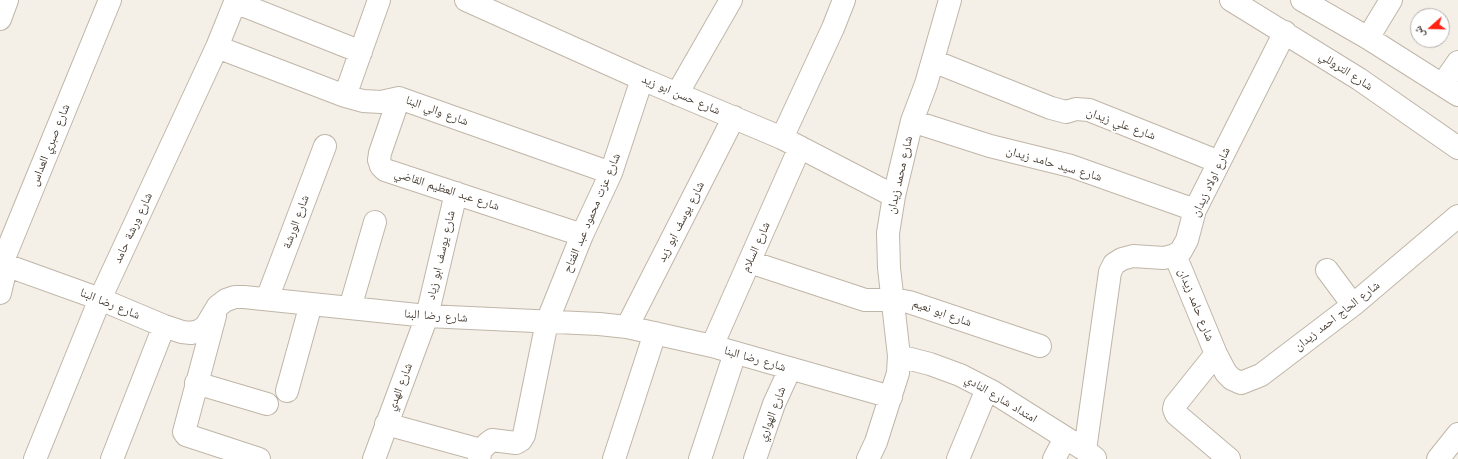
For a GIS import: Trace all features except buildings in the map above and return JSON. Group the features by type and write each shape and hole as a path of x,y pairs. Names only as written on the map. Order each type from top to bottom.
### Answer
{"street":[{"path":"0,19 7,0"},
{"name":"شارع صبري العداس","path":"0,292 4,276 1,263 110,0"},
{"path":"345,96 379,0"},
{"name":"شارع حسن ابو زيد","path":"466,0 506,8 642,79 734,117 791,143 894,196"},
{"path":"677,94 731,0"},
{"name":"شارع السلام","path":"712,346 750,262 791,143 844,0"},
{"name":"شارع محمد زيدان","path":"868,459 876,442 898,373 899,356 889,268 888,233 894,196 912,121 926,84 950,0"},
{"name":"شارع التروللي","path":"1231,0 1359,79 1458,148"},
{"path":"1302,0 1332,7 1368,38 1450,90 1458,62"},
{"path":"1368,38 1391,0"},
{"path":"236,1 361,52"},
{"name":"شارع ورشة حامد","path":"35,459 100,299 217,47 236,1"},
{"name":"شارع اولاد زيدان","path":"1175,255 1181,251 1187,240 1195,210 1285,32"},
{"name":"شارع والي البنا","path":"217,47 345,96 363,101 381,102 399,98 611,173"},
{"name":"شارع علي زيدان","path":"933,61 1051,108 1066,112 1076,109 1089,110 1219,162"},
{"name":"شارع عزت محمود عبد الفتاح","path":"480,454 484,446 492,440 516,442 523,438 547,322 582,235 611,173 642,79"},
{"name":"شارع عبد العظيم القاضي","path":"399,98 380,153 379,160 381,166 385,170 582,235"},
{"name":"شارع يوسف ابو زيد","path":"627,327 734,117"},
{"name":"شارع سيد حامد زيدان","path":"912,121 990,146 1070,166 1195,210"},
{"name":"شارع الورشة","path":"267,299 325,146"},
{"name":"شارع يوسف ابو زياد","path":"427,316 456,193"},
{"name":"شارع الحاج احمد زيدان","path":"1216,354 1226,373 1232,379 1241,383 1261,375 1353,305 1458,216"},
{"path":"350,308 375,222"},
{"path":"1090,455 1110,272 1114,264 1122,259 1133,256 1164,258 1175,255"},
{"name":"شارع حامد زيدان","path":"1175,255 1216,354"},
{"name":"شارع ابو نعيم","path":"750,262 865,300 893,300 909,302 1040,346"},
{"name":"شارع رضا البنا","path":"1,263 100,299 182,332 191,333 199,331 206,326 218,306 226,300 244,297 427,316 599,324 627,327 712,346 891,398"},
{"path":"1327,270 1353,305"},
{"path":"287,390 311,304"},
{"path":"218,306 184,432 186,435 259,459"},
{"name":"شارع الهدي","path":"374,459 427,316"},
{"path":"112,459 164,326"},
{"path":"614,459 655,333"},
{"path":"700,459 735,353"},
{"path":"1216,354 1175,405 1174,409 1176,414 1230,459"},
{"name":"امتداد شارع النادي","path":"899,356 930,364 960,375 987,389 1090,455"},
{"name":"شارع الهواري","path":"755,459 774,404 790,369"},
{"path":"196,383 267,404"},
{"path":"958,459 987,389"},
{"path":"386,424 480,454"},
{"path":"1438,459 1458,434"},
{"path":"1054,459 1064,438"}]}
